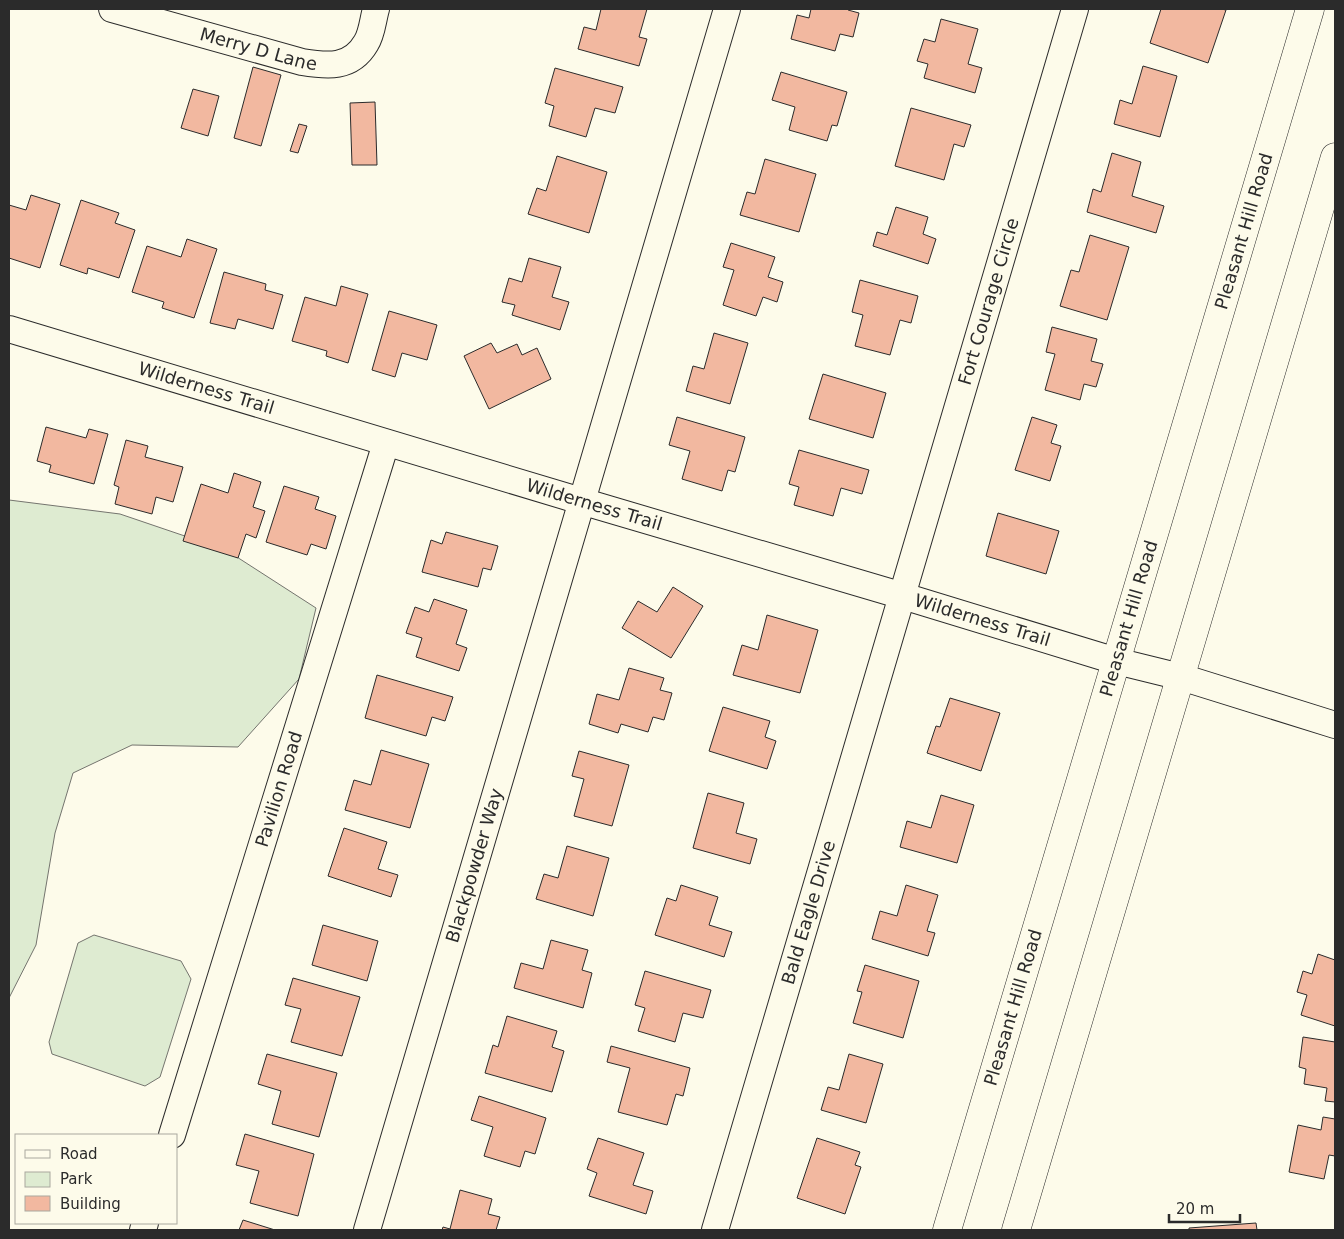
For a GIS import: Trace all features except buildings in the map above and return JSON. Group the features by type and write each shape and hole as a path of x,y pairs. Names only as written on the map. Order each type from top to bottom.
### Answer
{"main road":[{"name":"Pleasant Hill Road","path":"947,1230 1310,9"},
{"path":"1016,1230 1335,157"}],"street":[{"name":"Merry D Lane","path":"112,9 302,62 329,66 351,60 366,43 376,9"},
{"path":"581,501 727,9"},
{"name":"Fort Courage Circle","path":"903,596 1075,9"},
{"name":"Wilderness Trail","path":"9,329 1116,661 1181,677 1335,725"},
{"name":"Pavilion Road","path":"172,1134 386,443"},
{"name":"Blackpowder Way","path":"367,1230 581,501"},
{"name":"Bald Eagle Drive","path":"714,1230 903,596"}],"green space":[{"path":"9,500 120,514 226,550 316,608 299,679 238,747 132,745 73,773 55,833 36,945 9,998"},
{"path":"94,935 181,961 191,979 160,1077 145,1086 52,1054 49,1042 78,943"}]}
